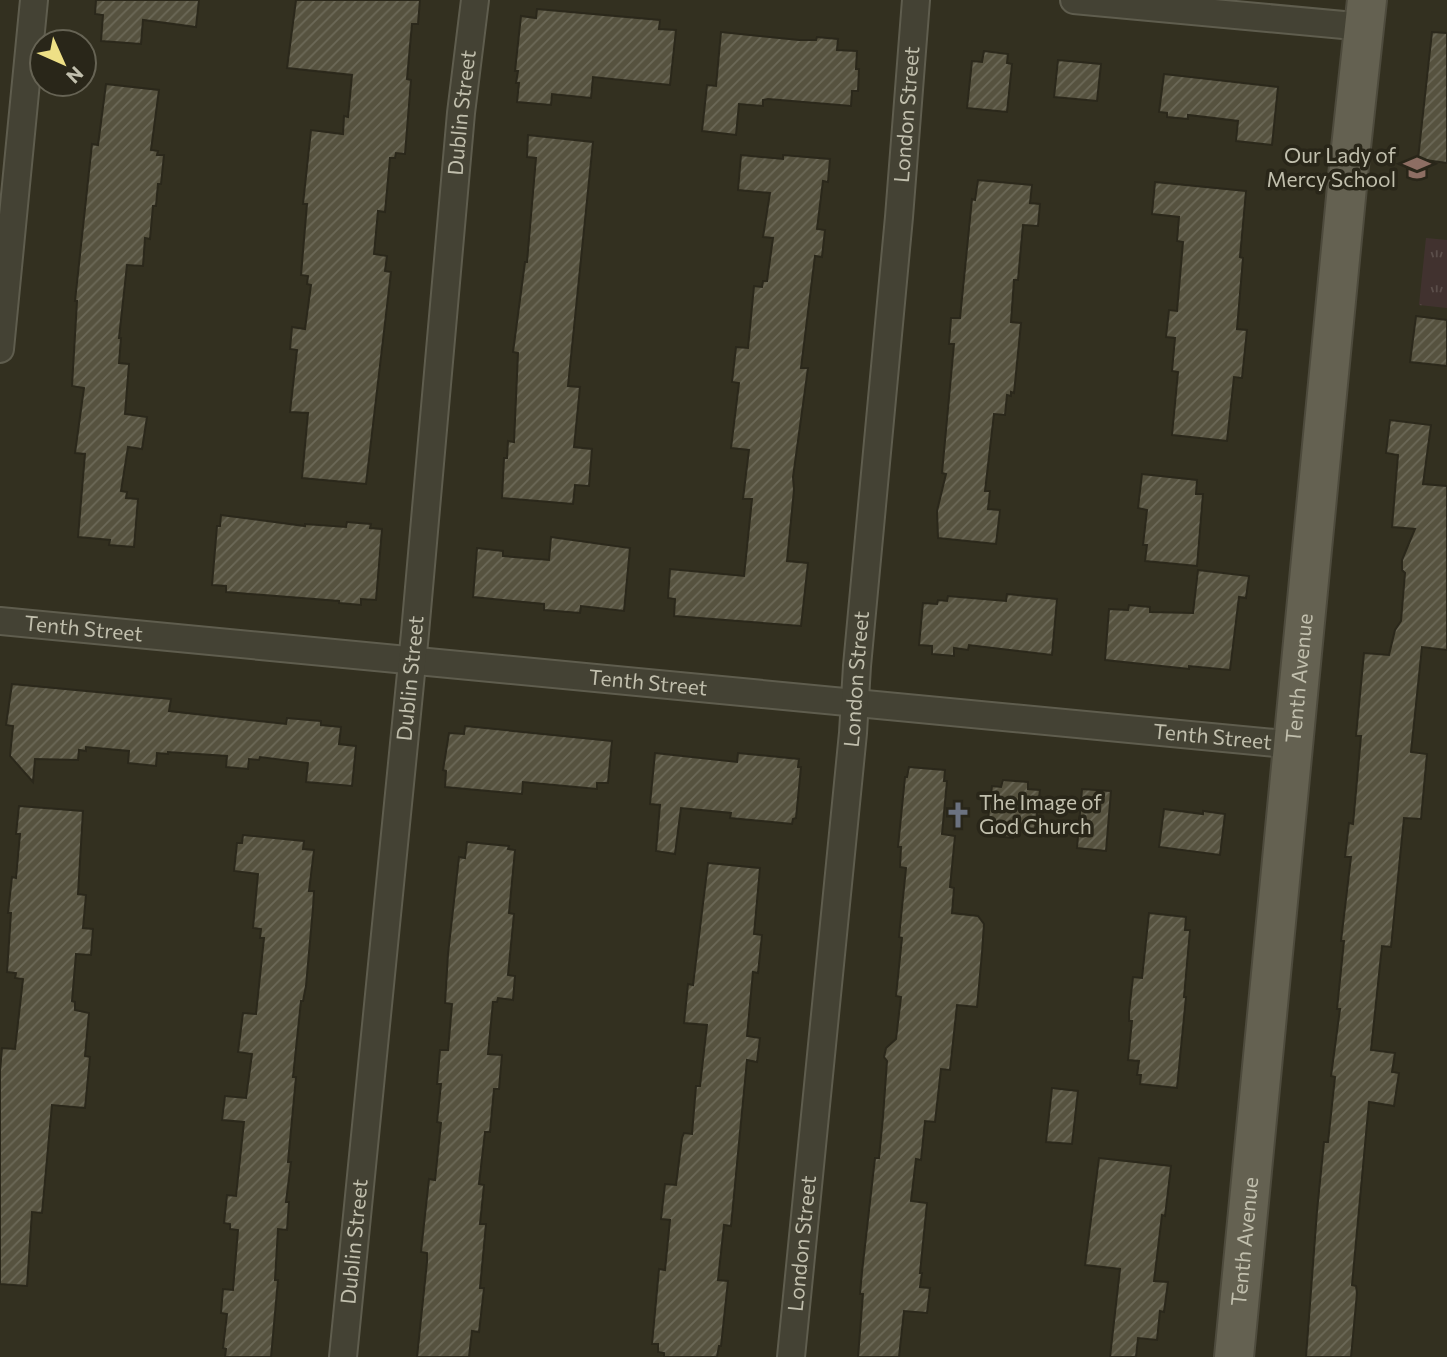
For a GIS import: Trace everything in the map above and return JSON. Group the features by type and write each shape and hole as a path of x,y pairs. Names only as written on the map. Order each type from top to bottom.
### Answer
{"main road":[{"name":"Tenth Avenue","path":"1234,1357 1366,13"}],"street":[{"path":"0,349 34,0"},
{"name":"Dublin Street","path":"343,1357 433,446 461,113 475,0"},
{"name":"London Street","path":"790,1357 855,704 900,217 916,0"},
{"path":"1074,0 1366,13"},
{"name":"Tenth Street","path":"0,621 1295,745"}],"green space":[{"path":"1426,238 1447,240 1447,308 1419,305"}],"building":[{"path":"96,0 199,0 196,27 143,20 141,44 101,41 103,15 95,14"},
{"path":"296,0 420,0 418,24 412,24 405,154 396,153 395,158 390,158 385,212 378,211 374,254 387,256 385,271 391,272 366,484 302,478 308,413 290,412 297,350 290,349 292,327 305,329 311,285 307,284 308,276 301,275 307,204 303,204 311,130 343,134 344,116 348,117 352,75 287,68"},
{"path":"537,9 660,20 659,29 676,30 670,85 593,77 591,98 552,94 551,105 517,102 519,83 516,83 518,71 515,71 521,16 536,18"},
{"path":"721,32 799,40 816,40 817,37 838,39 837,50 857,51 858,91 852,91 851,106 768,99 763,100 763,106 739,104 736,135 702,131 707,85 716,86"},
{"path":"1432,32 1447,33 1447,163 1418,159"},
{"path":"984,51 1008,54 1007,63 1012,64 1007,112 967,108 972,61 982,62"},
{"path":"1058,60 1101,64 1097,101 1054,97"},
{"path":"1164,74 1278,87 1272,145 1236,141 1238,121 1188,115 1188,119 1167,117 1167,113 1159,112"},
{"path":"106,84 159,90 151,150 158,151 157,155 164,155 161,184 158,184 156,206 153,206 150,239 145,238 143,266 127,265 119,338 119,363 129,364 125,414 147,417 142,449 128,447 121,491 127,492 126,498 138,499 134,547 109,545 110,540 78,537 85,454 75,453 84,388 72,386 75,301 92,144 98,145"},
{"path":"528,135 593,142 568,386 580,387 574,447 592,449 589,486 575,485 573,504 502,498 504,458 507,458 508,441 514,442 518,353 513,352 527,262 536,158 527,157"},
{"path":"741,155 783,159 783,155 830,159 828,182 823,181 817,229 825,230 822,257 815,256 801,368 808,368 793,477 787,561 808,563 801,626 674,616 675,599 668,598 670,569 744,576 752,499 743,499 749,450 731,448 739,383 732,382 736,347 748,348 754,286 762,287 763,281 767,281 773,238 763,237 770,193 738,190"},
{"path":"978,180 1032,185 1030,203 1040,204 1038,226 1023,225 1018,280 1014,280 1011,322 1021,323 1014,393 1007,395 1005,415 994,414 985,491 990,491 988,509 1000,510 996,544 938,538 937,511 946,474 942,473 954,344 949,344 951,318 960,318 972,199 975,200"},
{"path":"1155,182 1246,191 1237,329 1247,330 1242,378 1234,377 1227,441 1172,435 1178,372 1172,371 1175,338 1166,337 1169,310 1177,311 1183,242 1177,241 1179,217 1152,214"},
{"path":"1416,316 1447,320 1447,366 1410,362"},
{"path":"1390,420 1431,425 1423,484 1447,486 1447,650 1422,647 1411,752 1427,754 1421,819 1404,818 1391,947 1382,946 1371,1050 1395,1053 1392,1072 1399,1073 1394,1106 1369,1102 1352,1285 1356,1286 1357,1293 1351,1357 1306,1357 1324,1142 1328,1142 1335,1077 1331,1076 1340,1009 1337,1009 1344,941 1341,941 1351,857 1345,857 1349,823 1353,824 1361,736 1356,736 1364,653 1389,655 1395,630 1401,621 1405,573 1402,570 1402,560 1415,529 1392,527 1398,455 1386,453"},
{"path":"1142,474 1197,480 1196,494 1203,494 1197,566 1145,561 1147,545 1143,545 1147,510 1138,508"},
{"path":"221,515 305,526 346,527 347,522 371,524 370,528 382,529 376,600 361,599 361,605 339,603 226,592 226,586 212,585 217,526 220,526"},
{"path":"551,537 630,548 624,611 581,606 580,613 544,610 544,604 473,597 477,548 503,551 503,556 549,560"},
{"path":"1198,570 1249,576 1246,598 1239,597 1230,670 1189,666 1189,669 1105,660 1109,609 1128,610 1129,605 1150,607 1150,612 1193,613"},
{"path":"1007,594 1057,599 1052,655 969,645 968,650 954,648 954,656 932,654 932,646 919,645 923,603 937,604 938,600 947,601 948,596 1006,601"},
{"path":"12,684 171,699 169,711 286,724 287,718 321,721 321,725 341,727 339,744 356,746 352,786 306,782 308,763 260,757 259,760 249,759 248,769 226,767 227,756 168,752 157,753 156,766 128,763 129,751 86,747 86,751 79,750 78,760 35,759 33,782 10,756 13,726 6,725"},
{"path":"465,726 612,741 608,783 597,783 597,789 523,782 522,794 445,787 446,771 443,770 449,733 464,734"},
{"path":"655,753 737,762 738,753 799,759 798,767 801,767 796,818 792,824 730,818 731,813 681,808 675,854 656,851 660,805 650,804"},
{"path":"909,767 945,770 944,781 947,781 942,834 955,836 950,887 954,888 952,913 978,916 984,924 982,953 977,1007 957,1005 950,1070 941,1069 935,1122 925,1121 921,1160 916,1159 911,1201 927,1203 920,1287 930,1288 927,1313 904,1311 899,1357 858,1357 862,1272 875,1158 879,1158 883,1117 887,1061 884,1057 886,1048 896,1039 901,997 896,996 906,868 900,867 901,847 898,847 905,777"},
{"path":"1003,780 1028,782 1028,789 1040,790 1035,829 1014,826 1013,838 986,835 992,786 1001,787"},
{"path":"1082,789 1111,791 1106,851 1077,848"},
{"path":"19,806 83,811 78,894 86,895 83,928 93,929 91,955 76,954 72,1001 75,1002 75,1010 89,1013 85,1056 90,1057 85,1108 52,1105 42,1213 32,1212 27,1286 0,1284 0,1071 2,1048 15,1049 23,979 15,978 16,973 7,972 11,913 8,913 12,877 16,878 20,834 16,834"},
{"path":"1164,809 1225,814 1220,855 1159,847"},
{"path":"243,835 304,841 303,849 314,850 309,891 314,891 306,986 301,1001 293,1077 296,1077 288,1162 291,1162 286,1202 289,1202 287,1230 278,1229 275,1280 278,1280 271,1357 225,1357 226,1349 223,1348 227,1314 221,1313 223,1289 233,1290 238,1230 230,1229 230,1224 224,1223 227,1195 236,1196 244,1122 222,1120 225,1096 246,1098 252,1054 238,1052 243,1013 256,1014 264,938 260,938 261,929 253,928 258,874 234,871 237,843 242,843"},
{"path":"467,842 509,846 508,849 515,850 509,913 514,914 508,975 515,976 513,1000 498,998 497,1002 493,1002 488,1054 502,1055 499,1089 494,1089 490,1132 485,1132 479,1184 484,1185 480,1224 486,1224 480,1288 484,1288 479,1332 472,1331 469,1357 417,1357 427,1262 427,1253 421,1252 429,1179 435,1180 441,1123 437,1122 441,1084 437,1084 440,1050 448,1050 452,1004 445,1003 448,954 459,857 465,858"},
{"path":"708,863 760,868 754,934 762,935 758,973 753,972 747,1036 760,1038 757,1062 747,1060 731,1226 724,1225 718,1280 728,1281 721,1346 717,1357 664,1357 664,1353 658,1352 658,1344 652,1344 659,1269 665,1270 670,1220 661,1219 665,1184 676,1185 682,1138 684,1133 692,1134 696,1086 700,1086 707,1025 684,1023 688,984 693,985"},
{"path":"1149,913 1186,917 1185,930 1190,930 1177,1088 1140,1084 1141,1075 1137,1075 1139,1061 1128,1060 1133,977 1142,978"},
{"path":"1052,1088 1078,1091 1072,1144 1046,1142"},
{"path":"1099,1158 1171,1166 1154,1281 1168,1282 1164,1312 1160,1311 1157,1340 1138,1338 1136,1357 1110,1357 1120,1269 1085,1265"}],"place":[{"name":"Our Lady of Mercy School","path":"1417,168"},
{"name":"The Image of God Church","path":"958,815"}]}
